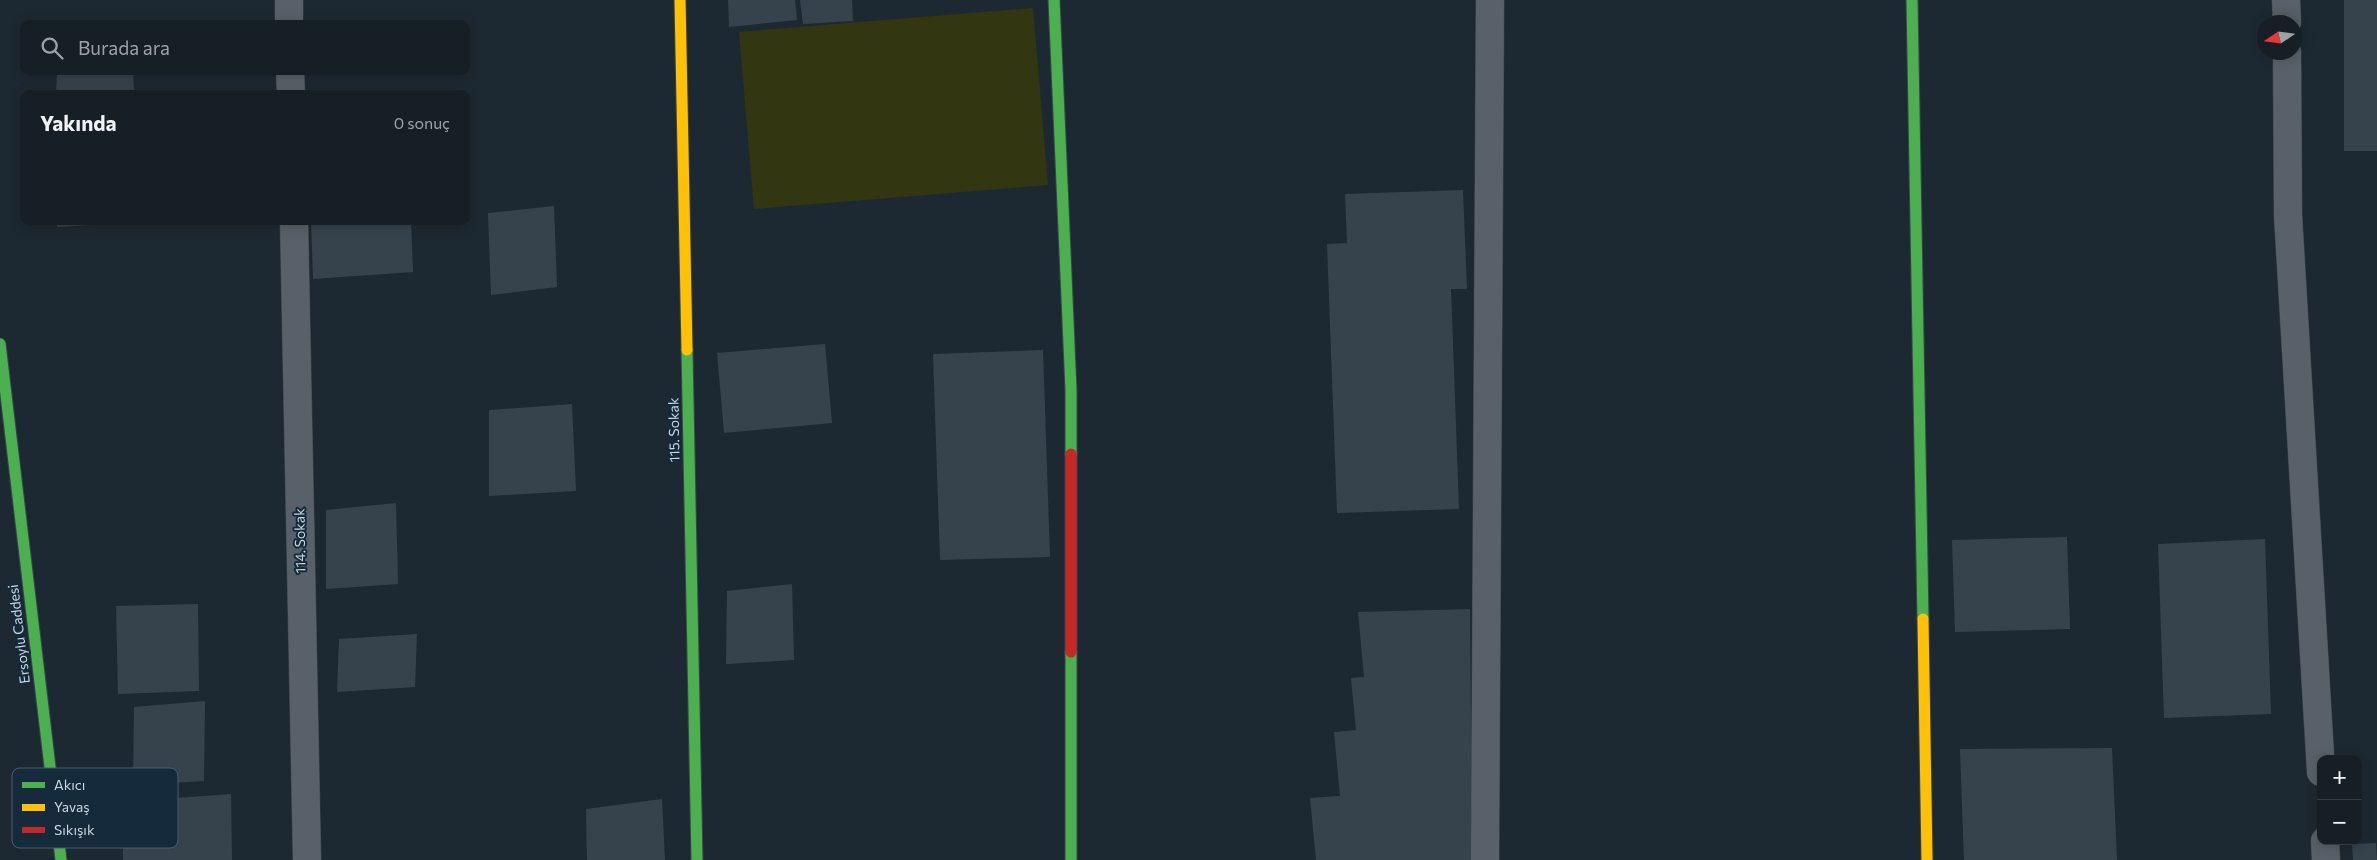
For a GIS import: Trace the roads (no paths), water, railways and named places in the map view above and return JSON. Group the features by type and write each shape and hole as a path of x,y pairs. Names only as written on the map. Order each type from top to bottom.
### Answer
{"street":[{"path":"289,0 290,20"},
{"name":"115. Sokak","path":"680,0 698,860"},
{"path":"1054,0 1071,390 1071,860"},
{"path":"1486,860 1490,0"},
{"path":"1912,0 1927,860"},
{"path":"2286,0 2286,15"},
{"path":"2287,60 2288,215 2320,755"},
{"path":"290,75 291,90"},
{"name":"114. Sokak","path":"294,225 307,860"},
{"name":"Ersoylu Caddesi","path":"0,344 5,435 49,768"},
{"path":"2325,845 2326,860"}]}
